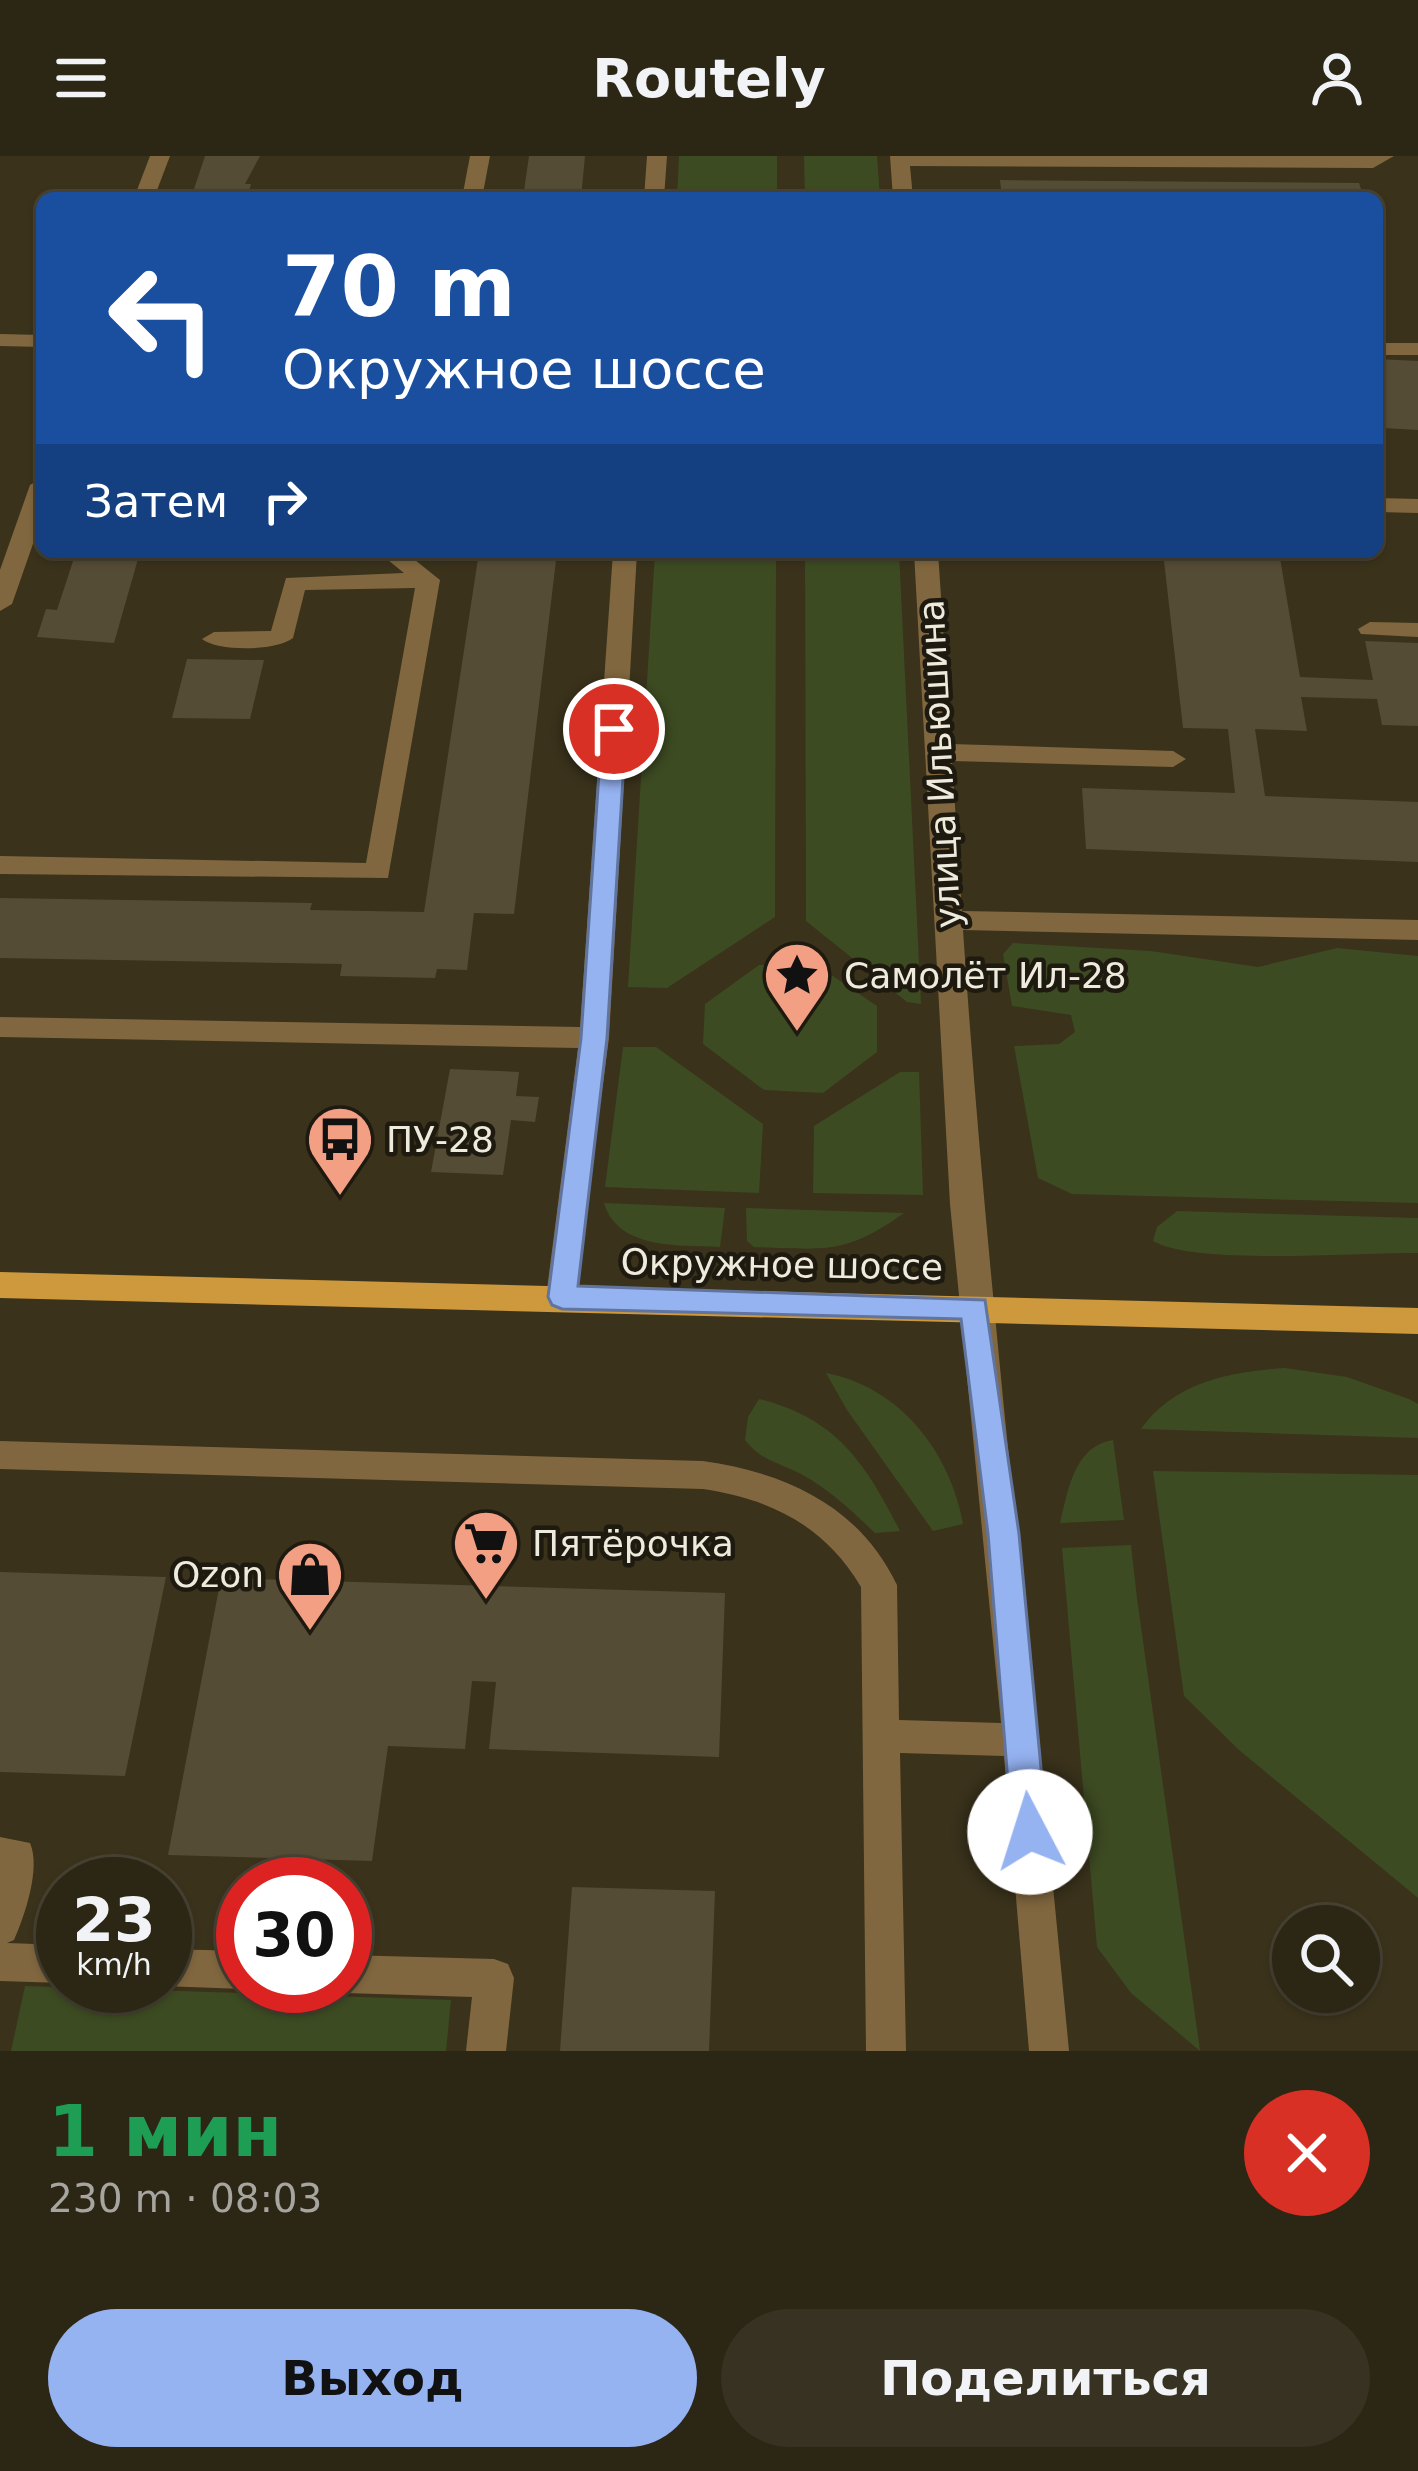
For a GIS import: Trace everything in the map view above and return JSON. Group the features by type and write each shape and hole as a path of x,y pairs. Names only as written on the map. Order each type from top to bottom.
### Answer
{"main road":[{"name":"Окружное шоссе","path":"0,1286 1418,1321"}],"street":[{"path":"146,192 160,156"},
{"path":"473,192 480,156"},
{"path":"654,192 657,156"},
{"path":"903,192 900,158 1373,162 1384,156"},
{"path":"0,340 36,340"},
{"path":"1383,349 1418,349"},
{"path":"0,604 36,502"},
{"path":"1383,505 1418,506"},
{"path":"398,558 428,580"},
{"path":"562,1297 594,1038 626,558"},
{"name":"улица Ильюшина","path":"926,558 974,1308 1004,1534 1049,2051"},
{"path":"214,639 281,638 295,583 428,580"},
{"path":"0,865 378,872 428,580"},
{"path":"1370,629 1418,630"},
{"path":"938,752 1173,759"},
{"path":"948,920 1418,930"},
{"path":"0,1027 594,1038"},
{"path":"0,1455 703,1475 772,1488 804,1503 849,1538 880,1586 886,2051"},
{"path":"882,1736 1021,1740"},
{"path":"0,1856 16,1856 0,1927"},
{"path":"0,1962 36,1963"},
{"path":"372,1975 494,1978 486,2051"}],"green space":[{"path":"679,156 777,156 777,192 677,192"},
{"path":"804,156 877,156 880,192 805,192"},
{"path":"655,558 776,558 775,917 667,988 628,987"},
{"path":"805,558 899,558 921,1004 907,1002 806,921"},
{"path":"1013,943 1151,951 1258,967 1337,948 1418,956 1418,1203 1072,1194 1038,1178 1014,1046 1059,1044 1075,1032 1071,1015 1012,1006 1003,954"},
{"path":"759,965 818,966 877,1006 877,1052 823,1093 764,1090 703,1044 705,1004"},
{"path":"623,1047 656,1047 763,1124 759,1193 605,1187"},
{"path":"900,1072 919,1072 923,1195 813,1193 814,1126"},
{"path":"604,1203 725,1208 720,1247 669,1245 636,1237 611,1218"},
{"path":"746,1208 904,1213 849,1243 799,1249 754,1247 747,1241"},
{"path":"1177,1211 1418,1218 1418,1253 1241,1256 1174,1249 1153,1241 1157,1227"},
{"path":"1285,1368 1347,1377 1409,1399 1418,1404 1418,1438 1141,1429 1170,1400 1205,1382"},
{"path":"826,1373 877,1392 917,1427 947,1472 963,1524 933,1531"},
{"path":"759,1399 786,1407 829,1431 861,1465 900,1531 875,1533 821,1486 751,1447 745,1440 748,1417"},
{"path":"1113,1440 1124,1520 1060,1523 1081,1460"},
{"path":"1153,1471 1418,1475 1418,1898 1239,1750 1184,1696"},
{"path":"1131,1545 1200,2051 1131,1993 1097,1947 1062,1548"},
{"path":"25,1986 36,1986 36,2013 192,2013 192,1991 216,1992 216,2013 372,2013 372,1997 451,2000 446,2051 11,2051"}],"building":[{"path":"205,156 260,156 245,184 251,184 249,192 193,192"},
{"path":"529,156 585,156 582,192 524,192"},
{"path":"1000,180 1359,183 1362,192 1001,192"},
{"path":"1383,359 1418,361 1418,430 1383,428"},
{"path":"74,558 138,558 114,643 37,637 46,609 57,610"},
{"path":"478,558 556,558 514,914 474,913 467,970 437,969 435,978 340,976 342,964 0,958 0,898 312,903 310,910 424,912"},
{"path":"1164,558 1280,558 1300,677 1373,680 1365,641 1418,643 1418,726 1382,725 1377,699 1301,697 1307,731 1255,729 1265,796 1418,802 1418,862 1086,849 1082,788 1235,793 1228,729 1183,728"},
{"path":"187,659 264,660 250,719 172,718"},
{"path":"450,1069 519,1072 516,1096 539,1097 535,1122 511,1120 503,1175 431,1172"},
{"path":"0,1572 166,1577 125,1776 0,1772"},
{"path":"221,1578 725,1593 719,1757 489,1749 496,1682 472,1681 465,1749 388,1746 372,1861 372,1857 168,1855"},
{"path":"572,1887 715,1891 709,2051 560,2051"}],"place":[{"name":"Самолёт Ил-28","path":"797,1034"},
{"name":"ПУ-28","path":"340,1198"},
{"name":"Пятёрочка","path":"486,1602"},
{"name":"Ozon","path":"310,1633"}],"route":[{"path":"614,729 594,1038 562,1297 974,1308 1004,1534 1030,1832"}]}
